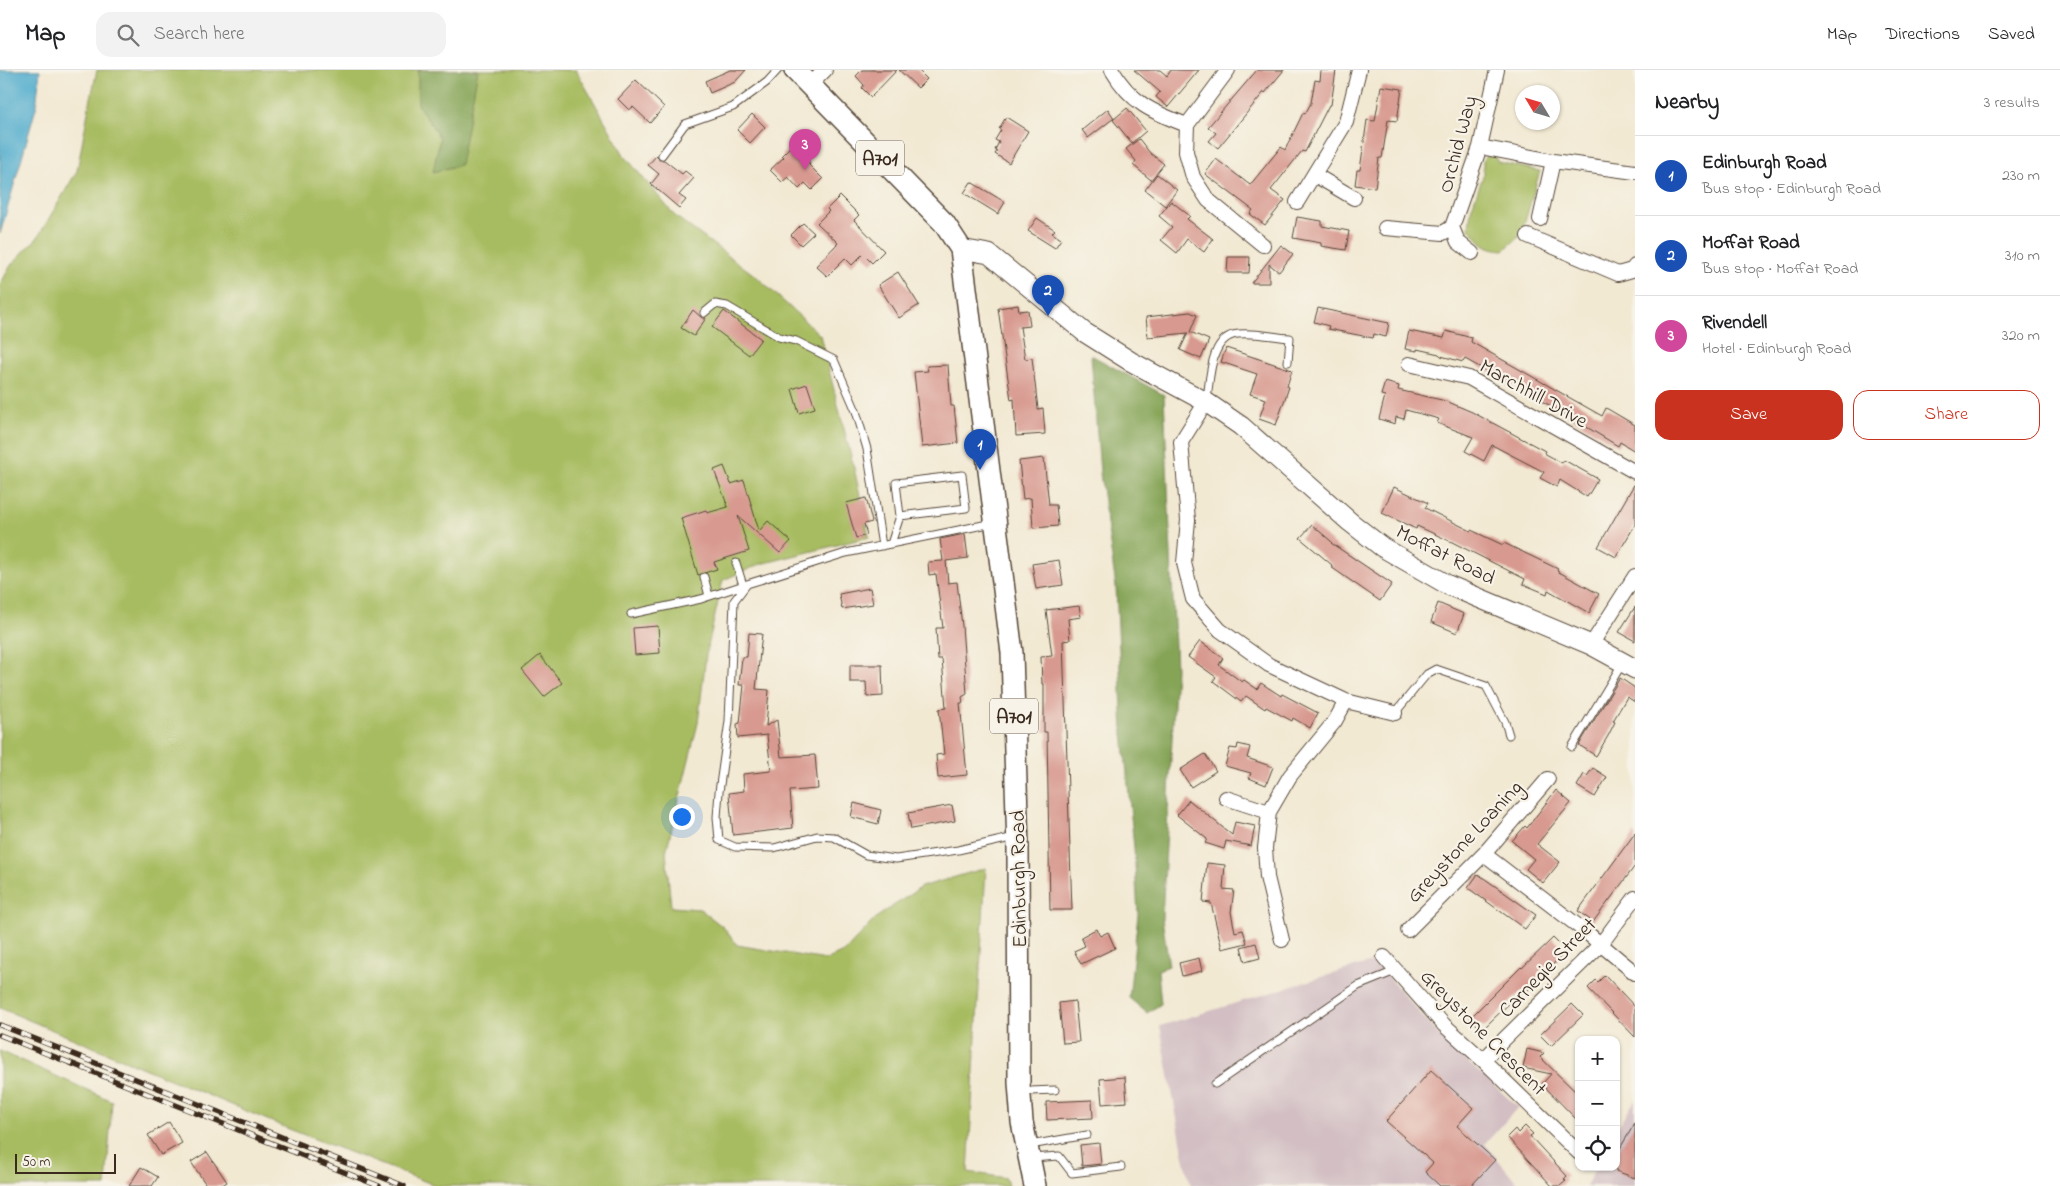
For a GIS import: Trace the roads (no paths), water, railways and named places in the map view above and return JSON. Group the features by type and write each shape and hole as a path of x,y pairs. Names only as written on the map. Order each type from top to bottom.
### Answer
{"main road":[{"name":"Edinburgh Road","path":"795,70 944,224 961,249 1012,653 1018,837 1020,1094 1022,1122 1035,1186"}],"street":[{"path":"810,85 825,70"},
{"path":"1112,70 1120,84 1135,99 1156,114 1187,125"},
{"path":"1228,70 1187,125 1186,152 1192,177 1208,200 1263,245"},
{"path":"1298,202 1346,122 1359,70"},
{"name":"Orchid Way","path":"1452,227 1480,147 1497,70"},
{"path":"1480,147 1553,161 1635,172"},
{"path":"1540,219 1553,161"},
{"path":"1314,175 1354,198"},
{"path":"1385,228 1443,233 1452,227 1458,242 1472,253"},
{"path":"1528,236 1618,274 1632,270 1635,266"},
{"name":"Moffat Road","path":"961,249 989,254 1084,332 1130,361 1206,402 1241,426 1350,522 1382,547 1448,585 1591,645 1629,665"},
{"name":"Marchhill Drive","path":"1409,364 1469,378 1635,472"},
{"path":"1206,402 1181,442 1188,520 1184,563 1193,599 1220,630 1268,665 1346,701 1395,713"},
{"path":"1591,645 1635,576"},
{"path":"1282,940 1268,876 1265,848 1268,812 1290,776 1335,721 1346,701"},
{"name":"Greystone Loaning","path":"1408,930 1484,854 1548,779"},
{"path":"1226,798 1268,812"},
{"path":"1484,854 1601,944 1635,973"},
{"name":"Carnegie Street","path":"1483,1060 1601,944 1635,898"},
{"name":"Greystone Crescent","path":"1384,958 1444,1026 1483,1060 1575,1149"}],"lane":[{"path":"662,155 685,124 733,107 767,82 778,70"},
{"path":"704,313 715,304 727,306 779,337 796,341 834,360 856,411 867,449 882,546"},
{"path":"1206,402 1213,360 1220,342 1224,338 1237,333 1290,338 1288,362"},
{"path":"891,544 900,516 896,483 962,475 966,508 900,516"},
{"path":"630,614 709,596 846,553 996,522"},
{"path":"736,563 745,584"},
{"path":"704,576 709,596"},
{"path":"745,584 734,601 729,721 717,818 719,840 735,847 774,848 817,836 834,837 866,855 896,860 958,850 1018,837"},
{"path":"1572,747 1629,665"},
{"path":"1395,713 1427,674 1436,669 1486,686 1505,722 1509,735"},
{"path":"1215,1084 1358,986 1395,971"},
{"path":"1020,1094 1030,1091 1055,1090"},
{"path":"1028,1152 1087,1135"},
{"path":"1028,1152 1059,1156 1072,1173 1121,1167"}],"water":[{"path":"0,70 40,70 36,108 0,234"}],"railway":[{"path":"0,1025 404,1186"},
{"path":"0,1035 379,1186"}],"place":[{"name":"Rivendell","path":"805,170"},
{"name":"Moffat Road","path":"1048,316"},
{"name":"Edinburgh Road","path":"980,470"}]}
